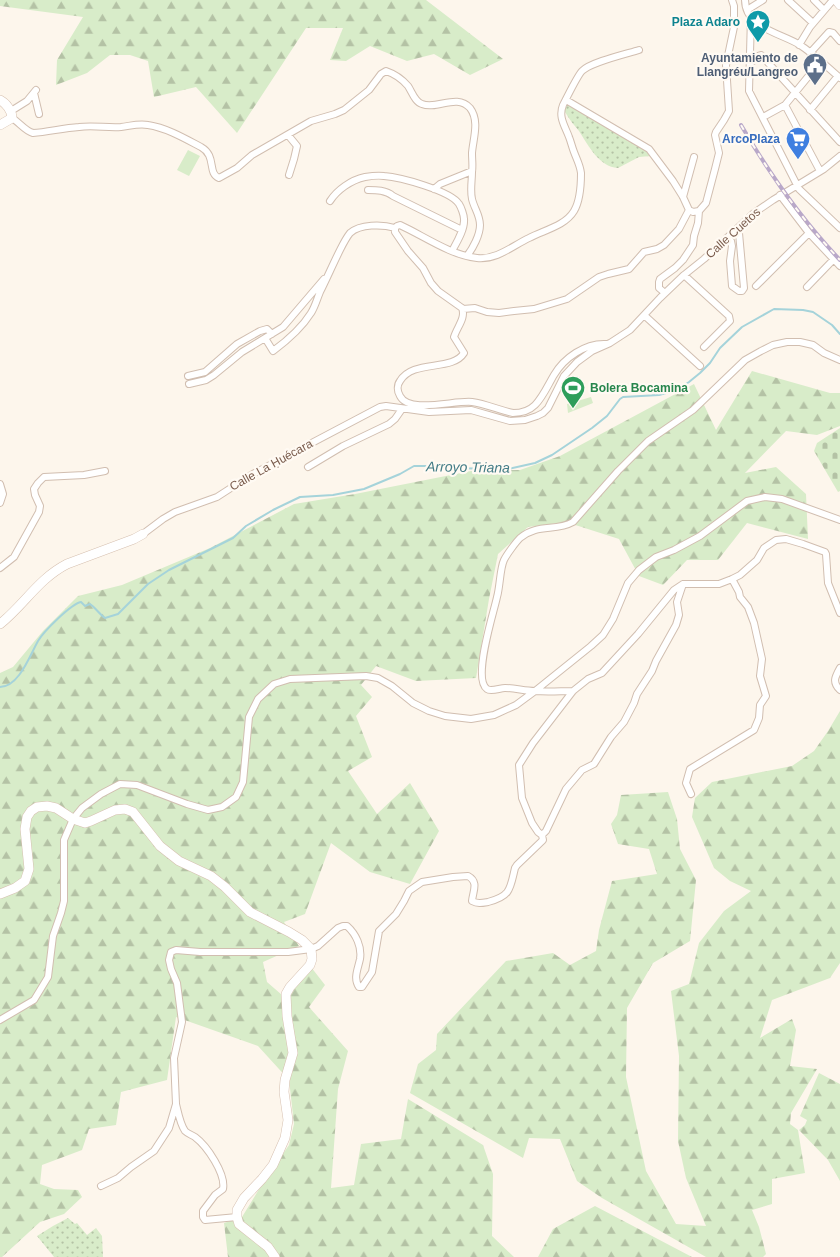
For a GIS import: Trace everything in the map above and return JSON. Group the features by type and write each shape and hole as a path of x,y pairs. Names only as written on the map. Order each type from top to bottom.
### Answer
{"street":[{"path":"689,210 693,212 699,210 706,203 716,169 718,153 715,135 729,111 726,66 734,27 734,6 732,0"},
{"path":"745,0 745,6 756,23 800,45 839,77 810,110"},
{"path":"763,0 749,13 749,91 799,189 840,228"},
{"path":"788,0 814,23"},
{"path":"814,0 824,10"},
{"path":"800,45 814,23 834,0 840,6"},
{"path":"810,53 829,32 833,33 840,41"},
{"path":"265,338 273,351 302,327 313,312 328,274 346,239 351,232 362,227 385,226 395,228 400,225 461,256 478,258 502,253 564,222 574,212 580,190 580,166 561,119 563,106 582,71 592,65 639,50"},
{"path":"750,64 761,55 840,142"},
{"path":"763,117 785,105 820,62"},
{"path":"0,100 3,101 11,115 28,132 33,133 79,126 120,127 146,124 159,127 203,148 211,158 213,173 218,178 237,168 252,155 311,121 344,110 369,90 381,74 386,71 400,79 418,102 423,105 458,101 470,108 475,125 471,198 479,215 480,225 471,251 467,256"},
{"path":"0,125 35,92 39,114"},
{"path":"566,100 649,149 683,196 689,210"},
{"path":"785,105 820,171"},
{"path":"288,135 297,146 290,175"},
{"name":"Calle Cuetos","path":"684,275 758,210 820,171 840,156"},
{"path":"683,196 694,157"},
{"path":"434,189 440,184 472,171"},
{"path":"330,201 347,185 357,180 376,176 385,176 448,194 459,203 464,218 462,230 452,251"},
{"path":"368,190 389,193 462,230"},
{"path":"782,194 808,233 840,266"},
{"path":"462,309 475,308 499,313 534,309 568,299 599,278 629,269 644,252 664,245 679,229 689,210"},
{"path":"665,293 658,286 660,279 684,260 693,245 699,210"},
{"path":"395,228 395,232 423,268 431,283 438,291 462,309 463,316 454,337 464,353 454,361 415,370 406,375 400,380 398,386 398,393 405,402 420,406 473,402 519,413 534,406 559,368 575,353 597,344 606,344"},
{"path":"728,238 732,246 730,261 732,286 739,291 744,288 739,233 736,230"},
{"path":"756,286 808,233"},
{"path":"806,288 834,259"},
{"path":"189,384 206,380 242,352 283,327 328,274"},
{"path":"684,275 729,316 730,321 704,347"},
{"name":"Calle La Ḥuécara","path":"143,534 175,512 217,497 251,475 374,410 386,406 429,412 471,410 510,421 525,420 537,416 548,408 564,376 577,362 592,351 630,330 684,275"},
{"path":"644,315 700,366"},
{"path":"188,376 205,372 238,344 260,331 267,329 272,334"},
{"path":"573,691 535,691 504,688 490,690 486,689 483,685 483,656 504,560 519,540 528,532 539,528 565,527 573,522 618,471 648,441 693,410 746,360 761,351 787,342 800,342 813,345 824,353 840,360"},
{"name":"Calle La Ḥuécara","path":"308,467 343,446 389,424 402,409"},
{"path":"0,568 14,557 39,512 40,506 34,489 44,477 105,471"},
{"path":"0,484 3,494 0,503"},
{"path":"0,1020 34,1000 48,977 53,936 64,901 64,840 73,819 82,808 101,794 120,784 137,785 208,810 222,806 236,797 243,782 249,717 258,699 274,684 290,679 366,676 378,678 392,686 413,703 445,716 471,719 494,715 516,704 535,691 603,635 613,619 628,583 639,570 656,557 700,536 747,501 765,496 782,498 840,520"},
{"path":"0,624 9,617 38,584 58,569 143,534"},
{"path":"237,1217 205,1220 203,1217 203,1211 215,1195 223,1189 224,1181 209,1153 196,1138 184,1130 176,1104 174,1058 182,1022 177,983 169,960 171,952 176,950 200,952 288,952 312,949 338,928 347,926 352,930 358,941 360,959 356,970 356,982 359,987 362,987 372,972 379,931 396,914 414,887 422,882 431,880 468,876 475,882 472,901 481,904 502,898 510,889 515,868 543,840 542,835 532,823 522,798 519,765 533,743 573,691 588,679 602,673 638,634 674,590 683,584 719,584 732,579 740,575 757,560 764,548 776,540 786,540 825,552 828,582 840,613"},
{"path":"691,794 686,783 690,769 754,730 759,718 760,705 766,696 760,676 762,659 754,623 748,607 732,579"},
{"path":"542,835 546,831 570,783 582,770 594,764 611,737 624,722 637,694 652,671 676,624 679,615 677,602 683,584"},
{"path":"840,668 834,680 836,687 840,690"},
{"path":"0,894 15,888 25,881 29,869 24,829 30,811 37,807 47,806 56,808 73,819 85,823 114,810 125,809 134,812 160,846 178,862 211,876 250,912 289,932 312,949 310,965 286,994 292,1053 284,1092 288,1120 285,1138 273,1165 244,1198 237,1210 239,1224 268,1247 274,1257"},
{"path":"101,1186 118,1178 154,1151 169,1128 176,1104"}],"green space":[{"path":"0,0 426,0 503,59 470,75 434,54 407,61 370,46 346,61 330,60 343,28 306,28 237,133 196,87 154,97 148,61 130,55 110,55 87,73 56,85 57,60 83,17 0,6"},
{"path":"568,104 643,148 651,156 639,157 618,168 605,164 590,149 567,115 564,110"},
{"path":"188,150 200,156 189,176 177,170"},
{"path":"752,371 830,393 840,393 840,426 817,435 786,431 745,473 776,467 806,494 808,539 747,523 718,560 687,560 663,585 639,576 619,539 566,522 528,527 498,554 476,678 416,681 376,666 361,685 372,697 356,716 372,757 348,771 377,814 410,783 439,831 410,884 370,872 331,843 305,914 284,922 299,946 263,962 267,982 282,995 311,967 325,985 309,1007 348,1051 338,1089 331,1188 354,1185 361,1144 401,1139 408,1099 483,1145 493,1174 492,1236 514,1257 228,1257 224,1223 242,1217 289,1145 294,1124 289,1080 258,1046 176,1017 167,1080 121,1092 116,1125 89,1129 82,1150 42,1165 40,1184 54,1189 78,1190 82,1197 64,1214 40,1222 0,1257 0,673 13,667 43,631 78,596 122,585 210,548 294,504 471,471 520,470 560,456 694,384 716,430"},
{"name":"Bolera Bocamina","path":"591,397 593,403 568,413 567,404"},
{"path":"840,428 840,491 838,492 814,451 817,443"},
{"path":"840,711 840,963 830,978 772,1000 760,1038 792,1019 796,1030 790,1066 817,1069 791,1113 790,1124 798,1130 805,1173 772,1179 772,1204 752,1210 759,1227 766,1254 763,1257 706,1257 602,1198 577,1181 560,1139 529,1138 523,1158 410,1093 418,1064 436,1050 437,1034 506,961 553,953 570,965 596,951 599,930 612,881 657,874 649,849 618,844 611,824 617,815 621,795 668,792 677,819 680,849 696,880 690,941 653,963 627,1008 626,1077 646,1171 676,1224 706,1226 686,1178 678,1141 679,1056 671,991 689,984 699,943 724,911 751,891 730,881 714,868 692,817 695,798 712,782 792,766 814,751"},
{"path":"819,1073 840,1084 840,1181 828,1160 799,1130 805,1125 807,1120 800,1116"},
{"path":"595,1206 692,1257 538,1257 553,1229"},
{"path":"68,1218 75,1224 77,1223 87,1235 96,1228 102,1236 103,1257 54,1257 37,1236"}],"waterway":[{"name":"Arroyo Triana","path":"0,687 7,686 13,682 23,669 41,637 58,618 77,604 81,602 85,606 90,604 105,618 118,614 148,584 169,570 233,538 246,526 300,497 333,495 364,489 414,466 508,469 535,463 552,455 592,428 607,416 623,397 659,395 677,390 700,373 710,363 720,348 742,327 774,309 813,312 832,325 840,334"}],"railway":[{"path":"741,125 786,195 840,260"}],"place":[{"name":"Plaza Adaro","path":"758,43"},
{"name":"Ayuntamiento de Llangréu/Langreo","path":"815,86"},
{"name":"ArcoPlaza","path":"798,160"},
{"name":"Bolera Bocamina","path":"573,409"}]}
